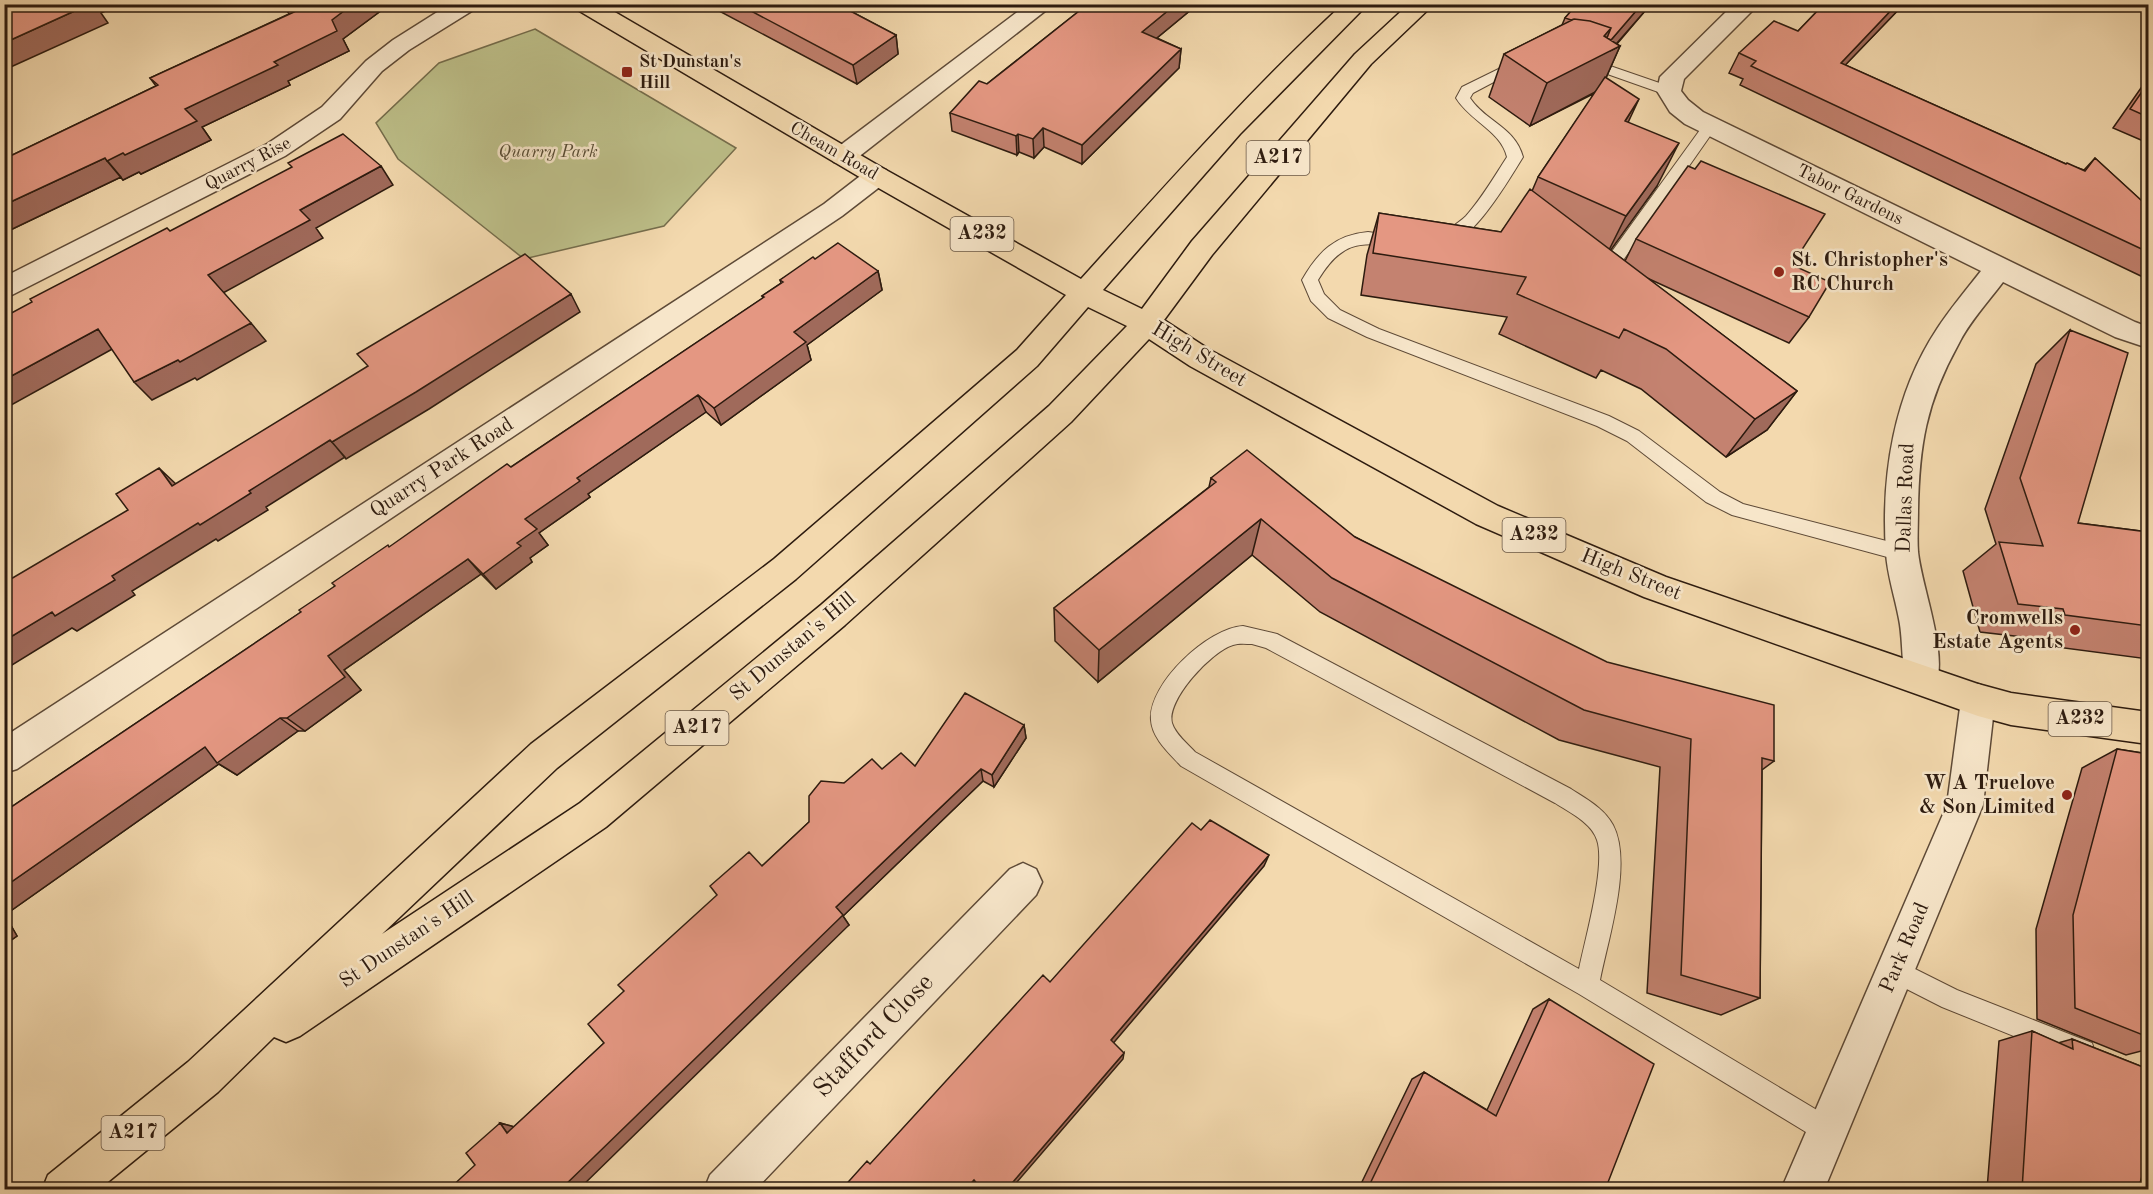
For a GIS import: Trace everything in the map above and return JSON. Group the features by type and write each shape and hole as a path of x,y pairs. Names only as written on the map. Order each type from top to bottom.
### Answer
{"highway":[{"name":"Cheam Road","path":"584,4 843,156 1086,294"},
{"name":"A217","path":"1086,294 1231,128 1357,4"},
{"name":"A217","path":"1147,323 1202,248 1363,59 1423,4"},
{"name":"High Street","path":"1086,294 1147,323 1200,358 1487,515 1656,587 2011,709 2148,728"},
{"name":"St Dunstan's Hill","path":"63,1190 203,1077 544,756 785,569 1027,358 1086,294"},
{"name":"St Dunstan's Hill","path":"203,1077 593,815 832,615 1060,414 1147,323"}],"street":[{"name":"Quarry Rise","path":"4,289 300,136 331,113 374,66 401,45 467,4"},
{"path":"843,156 1043,4"},
{"path":"1669,91 1672,77 1748,4"},
{"name":"Tabor Gardens","path":"1669,91 1679,106 1694,118 2125,330 2148,337"},
{"name":"Quarry Park Road","path":"4,757 813,223 878,176"},
{"name":"Dallas Road","path":"1922,680 1918,630 1902,553 1903,471 1912,420 1926,378 1947,337 1998,268"},
{"name":"Park Road","path":"1802,1190 1965,805 1978,699"},
{"name":"Stafford Close","path":"725,1190 1023,882"}],"lane":[{"path":"1535,55 1467,90 1462,98 1468,109 1515,147 1515,157 1472,219 1451,238 1438,244 1359,236 1338,244 1320,262 1310,280 1317,297 1334,314 1373,333 1592,417 1633,436 1713,497 1739,510 1902,553"},
{"path":"1565,56 1669,91"},
{"path":"1606,272 1710,126"},
{"path":"1587,986 1610,863 1608,840 1593,816 1563,796 1270,640 1250,634 1232,637 1213,645 1198,658 1164,703 1160,721 1169,738 1188,759 1587,986 1828,1131"},
{"path":"1895,971 1950,999 2109,1062"}],"green space":[{"name":"Quarry Park","path":"535,29 736,148 664,226 524,259 398,159 376,123 439,63"}],"building":[{"path":"4,4 90,4 4,43"},
{"path":"284,4 353,4 332,20 337,31 274,62 278,65 185,109 197,121 125,155 123,153 107,161 105,158 4,205 4,159 158,85 150,78 294,12"},
{"path":"738,4 837,4 896,35 853,65"},
{"path":"1088,4 1176,4 1142,32 1181,49 1082,145 1043,128 1033,139 1018,134 1016,136 950,113 979,81 987,84"},
{"path":"1577,4 1642,4 1611,40 1607,38 1611,28 1590,21 1565,18"},
{"path":"1824,4 1897,4 1841,63 2066,164 2085,171 2095,158 2148,205 2148,252 1751,66 1756,61 1739,53 1774,21 1798,31"},
{"path":"1574,19 1590,21 1611,28 1604,36 1620,46 1547,83 1504,54"},
{"path":"1605,77 1639,99 1625,121 1679,143 1626,216 1538,177"},
{"path":"2148,83 2148,117 2130,109"},
{"path":"343,134 381,166 300,210 310,220 208,275 251,323 180,362 178,360 134,382 98,329 4,380 4,317 32,302 30,299 167,228 170,231 292,167 288,163"},
{"path":"1701,161 1825,214 1792,265 1830,282 1809,317 1636,239 1688,166 1695,169"},
{"path":"1530,189 1797,391 1755,419 1666,349 1624,329 1619,338 1517,294 1526,277 1373,253 1379,213 1501,232"},
{"path":"838,243 878,271 794,332 806,342 714,408 698,395 577,478 580,481 525,519 537,529 517,543 521,546 483,574 468,559 328,656 345,677 287,718 280,718 217,763 205,747 4,887 4,812 301,612 299,610 335,586 332,583 388,545 389,547 507,464 511,467 764,297 762,296 783,282 780,280"},
{"path":"525,254 571,294 416,392 332,442 330,440 200,525 198,523 112,576 115,580 55,616 52,612 4,641 4,583 128,510 116,494 159,468 172,486 368,366 357,354"},
{"path":"2070,330 2128,353 2078,523 2148,532 2148,626 2065,615 2063,609 2018,604 1999,542 2043,546 2020,478"},
{"path":"1247,450 1355,537 1607,662 1774,705 1774,761 1762,758 1760,998 1681,975 1691,739 1584,710 1332,578 1261,519 1099,650 1054,608 1216,482 1211,478"},
{"path":"965,693 1024,725 992,775 981,769 836,907 843,915 560,1190 448,1190 475,1165 466,1153 500,1123 507,1133 604,1043 588,1024 624,991 618,985 717,895 710,886 749,852 762,866 809,822 809,796 821,781 844,783 872,759 882,769 901,753 915,766"},
{"path":"2117,749 2148,754 2148,1037 2075,1008 2073,915"},
{"path":"1210,820 1269,855 1111,1040 1124,1053 1006,1190 982,1190 974,1180 965,1190 841,1190 867,1161 870,1164 1043,975 1050,982 1192,823 1201,830"},
{"path":"1549,999 1654,1064 1605,1190 1367,1190 1424,1072 1496,1116"},
{"path":"2032,1031 2073,1049 2072,1039 2148,1069 2148,1179 2142,1176 2138,1190 2022,1190"}],"place":[{"name":"St Dunstan's Hill","path":"627,72"},
{"name":"St. Christopher's RC Church","path":"1779,272"},
{"name":"Cromwells Estate Agents","path":"2075,630"},
{"name":"W A Truelove & Son Limited","path":"2067,795"}]}
